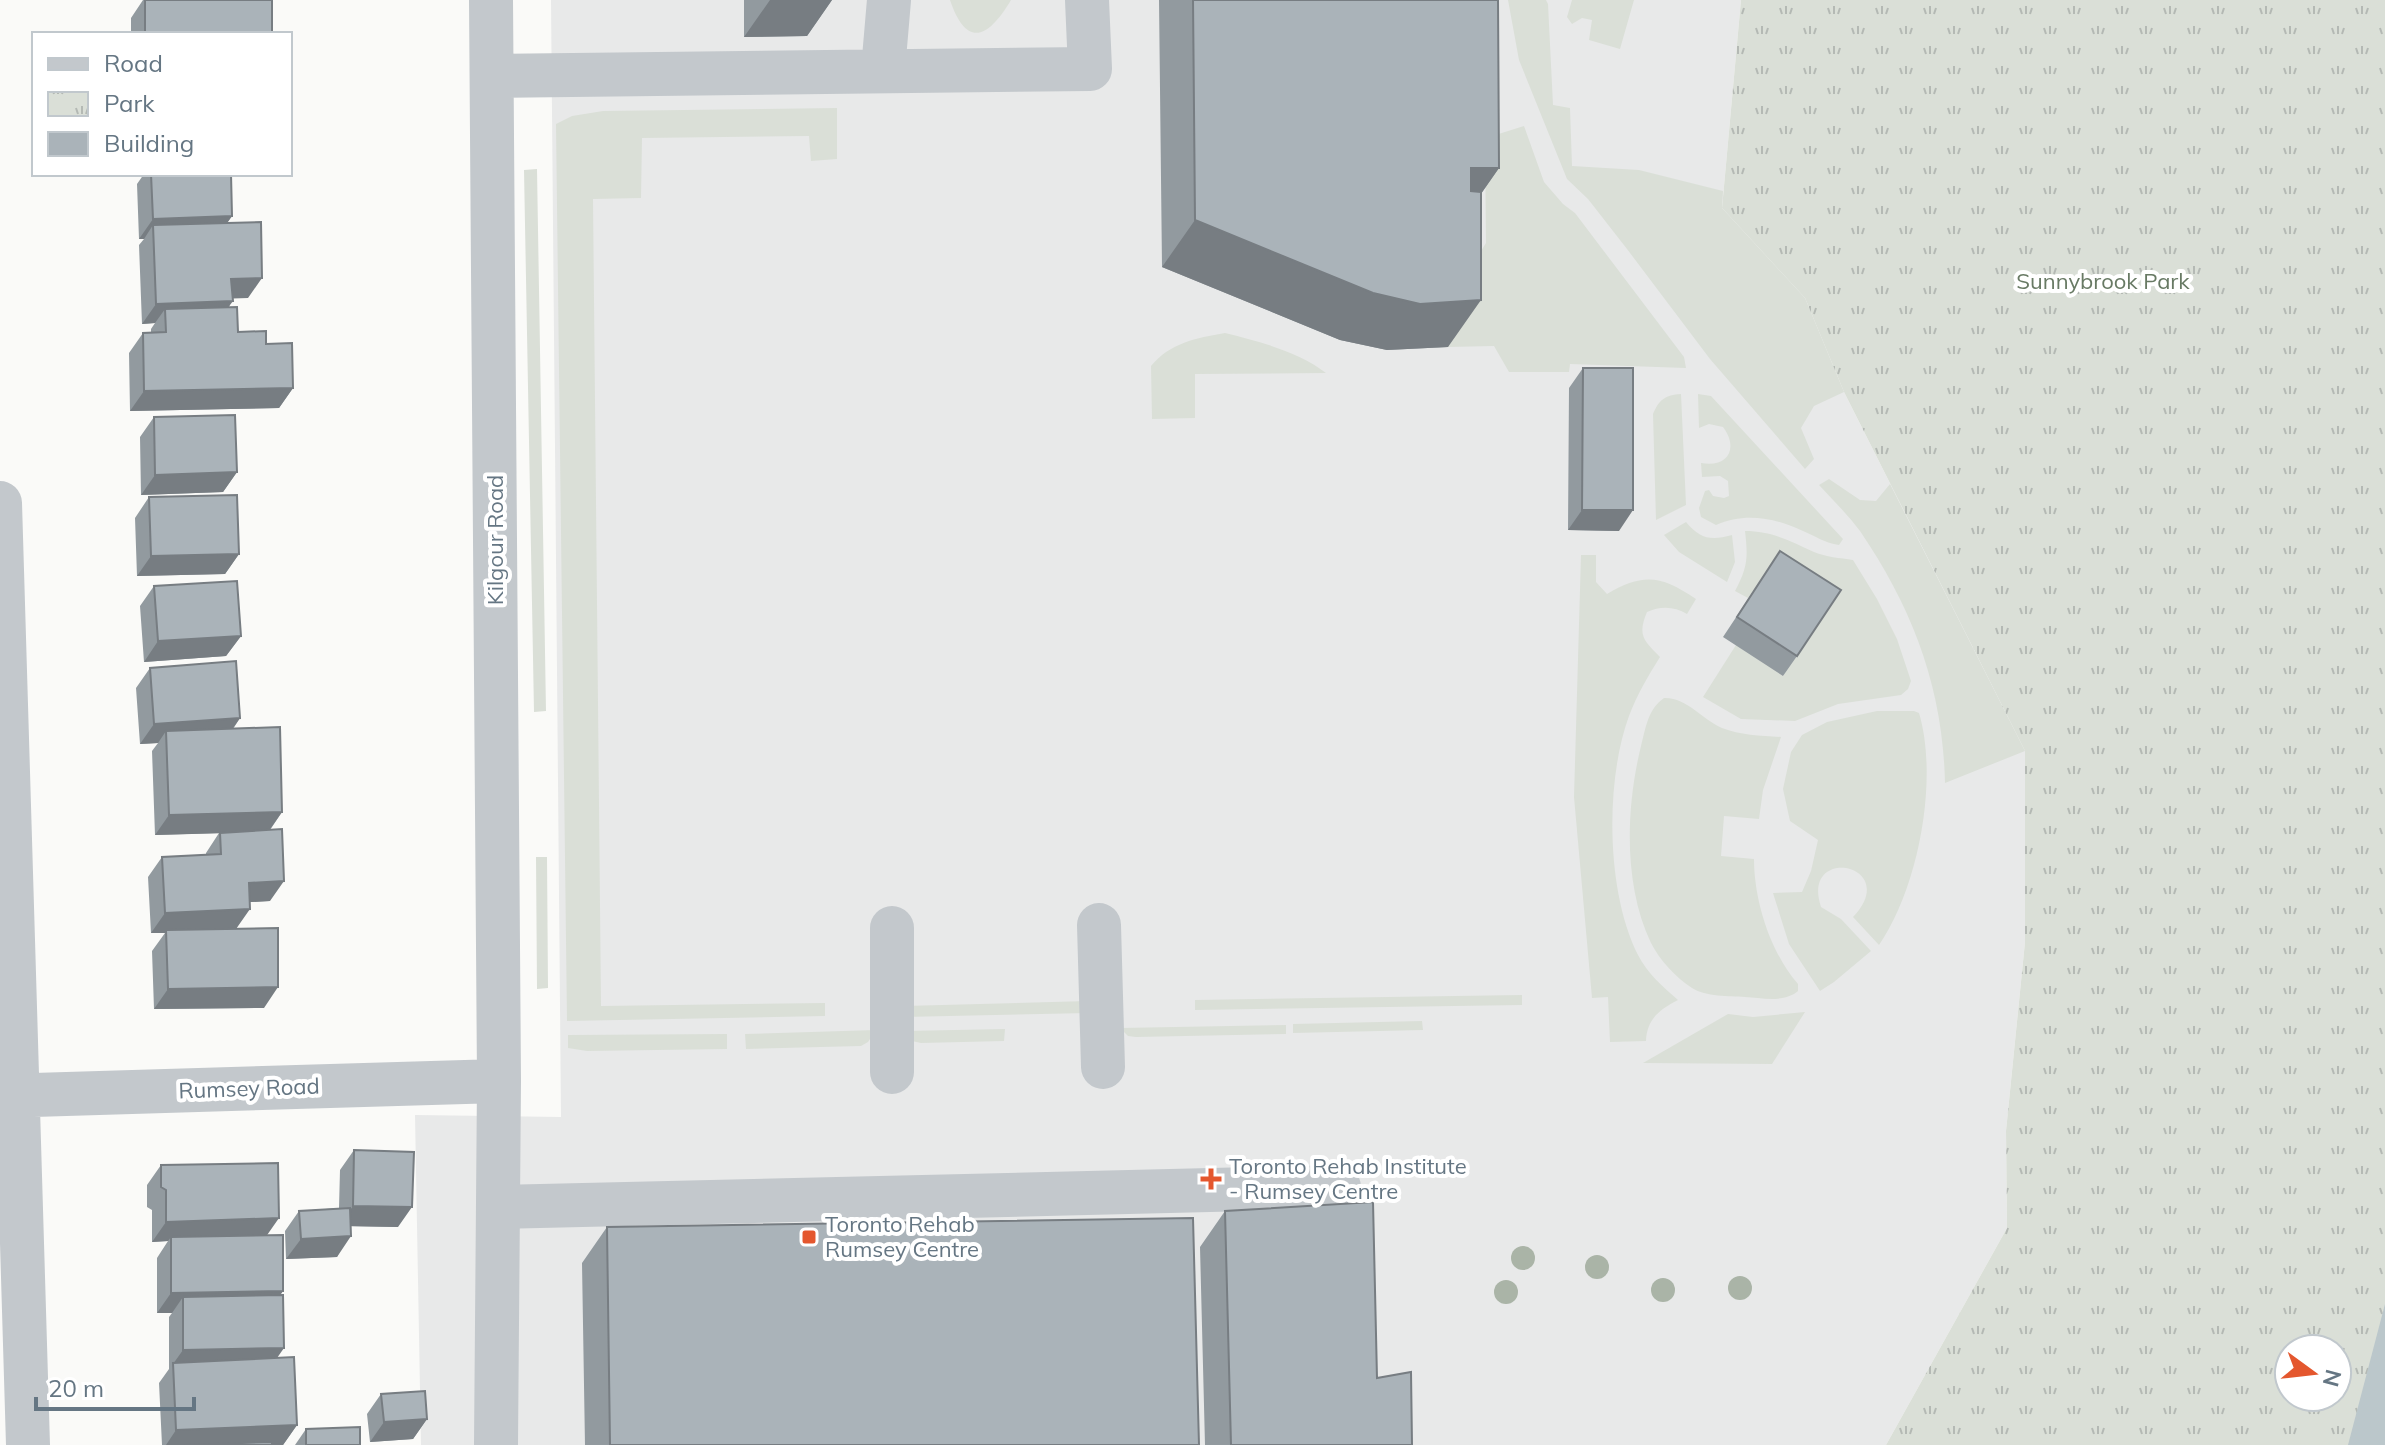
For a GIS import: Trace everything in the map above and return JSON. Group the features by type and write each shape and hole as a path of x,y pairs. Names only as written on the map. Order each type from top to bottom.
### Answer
{"street":[{"name":"Kilgour Road","path":"491,0 499,1081 496,1445"},
{"path":"883,70 889,0"},
{"path":"492,76 1090,69 1087,0"},
{"path":"0,503 9,1096 28,1445"},
{"path":"1099,925 1103,1067"},
{"path":"892,928 892,1072"},
{"name":"Rumsey Road","path":"9,1096 499,1081"},
{"path":"498,1207 1339,1187"}],"shaded area":[{"path":"551,0 1741,0 1722,208 1805,298 1844,392 2025,751 2025,942 2006,1131 2007,1228 1886,1445 421,1445 415,1115 561,1117"},
{"path":"2385,1304 2385,1445 2348,1445"}],"green space":[{"path":"950,0 1011,0 995,23 979,33 971,32 964,26"},
{"path":"1508,0 1546,0 1548,4 1553,105 1570,108 1572,166 1639,170 1723,191 1722,208 1805,298 1844,392 1814,406 1801,428 1814,459 1805,469 1710,359 1588,199 1567,179 1519,60"},
{"path":"1572,0 1634,0 1620,49 1589,40 1592,20 1582,18 1572,24 1567,17"},
{"name":"Sunnybrook Park","path":"1741,0 2385,0 2385,1445 1886,1445 2007,1228 2006,1131 2025,942 2025,751 1844,392 1805,298 1722,208"},
{"path":"837,108 837,159 811,161 809,136 642,138 641,198 593,199 601,1006 825,1003 825,1016 567,1021 556,124 572,116 603,111"},
{"path":"1524,126 1544,182 1575,213 1684,357 1686,368 1570,364 1569,372 1509,372 1494,346 1448,347 1448,249 1481,251 1486,243 1485,141"},
{"path":"537,169 546,711 534,712 524,170"},
{"path":"1225,333 1291,353 1326,373 1195,374 1195,418 1152,419 1151,366 1175,347"},
{"path":"1681,394 1686,505 1656,520 1653,414 1663,399"},
{"path":"1698,394 1711,396 1843,539 1839,545 1771,520 1738,519 1716,525 1701,517 1699,508 1705,491 1709,490 1713,496 1729,496 1728,481 1720,476 1702,477 1701,463 1710,464 1724,459 1728,455 1730,442 1723,427 1709,424 1699,428"},
{"path":"1829,479 1860,500 1876,501 1890,484 2025,751 1945,783 1938,715 1922,651 1879,560 1855,525 1819,485"},
{"path":"1686,522 1706,537 1732,535 1735,562 1727,582 1679,552 1664,535"},
{"path":"1745,531 1772,535 1819,554 1853,560 1897,639 1911,681 1908,689 1901,695 1838,704 1795,721 1741,719 1703,697 1736,645 1784,676 1767,571 1748,598 1735,591 1746,562"},
{"path":"1581,555 1596,555 1596,582 1607,594 1632,582 1653,580 1673,585 1696,599 1687,614 1667,608 1647,612 1642,632 1660,657 1629,716 1616,772 1612,836 1627,929 1646,968 1678,1000 1655,1016 1646,1041 1610,1042 1608,997 1592,998 1574,797"},
{"path":"1664,698 1680,701 1722,728 1751,735 1781,737 1763,790 1759,819 1724,816 1721,856 1754,859 1757,891 1766,925 1779,957 1798,984 1798,991 1792,995 1766,999 1718,996 1698,991 1674,974 1651,943 1636,896 1630,820 1646,725 1654,707"},
{"path":"1877,711 1919,713 1927,770 1921,833 1905,895 1879,945 1853,917 1865,899 1866,884 1859,874 1848,868 1835,869 1824,875 1818,887 1821,907 1841,919 1871,951 1820,991 1789,944 1773,893 1802,892 1811,871 1818,840 1790,821 1783,789 1791,752 1802,735 1827,722"},
{"path":"536,857 547,857 548,988 537,989"},
{"path":"1522,995 1522,1005 1195,1010 1195,1000"},
{"path":"1088,1001 1089,1013 903,1017 904,1006"},
{"path":"1805,1012 1772,1064 1643,1063 1728,1014 1753,1017"},
{"path":"1422,1021 1423,1030 1293,1033 1293,1024"},
{"path":"1286,1025 1286,1034 1136,1037 1128,1036 1120,1028"},
{"path":"1005,1029 1004,1041 921,1043 912,1041 905,1031"},
{"path":"876,1030 861,1046 746,1049 745,1034"},
{"path":"727,1034 727,1049 587,1051 568,1048 568,1035"}],"building":[{"path":"145,0 272,0 272,32 145,32"},
{"path":"1193,0 1498,0 1499,168 1471,168 1471,191 1481,192 1481,300 1420,304 1373,293 1195,220"},
{"path":"151,176 231,176 232,216 153,219"},
{"path":"261,222 262,278 231,279 233,301 156,304 153,225"},
{"path":"237,307 238,332 266,331 266,344 292,343 293,388 144,391 143,333 166,332 165,309"},
{"path":"1583,368 1633,368 1633,510 1582,510"},
{"path":"235,415 237,472 155,475 154,417"},
{"path":"237,495 239,554 151,556 149,497"},
{"path":"1780,551 1841,590 1797,656 1737,617"},
{"path":"237,581 241,636 158,641 154,586"},
{"path":"236,661 240,718 154,724 150,668"},
{"path":"280,727 282,812 169,815 166,731"},
{"path":"282,829 284,881 249,883 250,909 165,913 162,857 221,854 220,833"},
{"path":"278,928 278,987 168,989 166,930"},
{"path":"354,1150 414,1152 412,1207 353,1206"},
{"path":"278,1163 279,1218 166,1222 166,1190 161,1187 161,1165"},
{"path":"1373,1202 1377,1378 1411,1372 1412,1445 1231,1445 1225,1211"},
{"path":"350,1208 351,1236 301,1239 299,1211"},
{"path":"1193,1218 1199,1445 610,1445 607,1227"},
{"path":"283,1235 283,1291 171,1293 171,1237"},
{"path":"283,1295 284,1348 183,1350 183,1297"},
{"path":"294,1357 297,1425 176,1430 173,1363"},
{"path":"425,1391 427,1419 384,1422 381,1394"},
{"path":"360,1427 360,1445 306,1445 306,1429"},
{"path":"272,1442 272,1445 185,1445"}],"place":[{"name":"Toronto Rehab Institute - Rumsey Centre","path":"1211,1179"},
{"name":"Toronto Rehab Rumsey Centre","path":"809,1237"}]}
